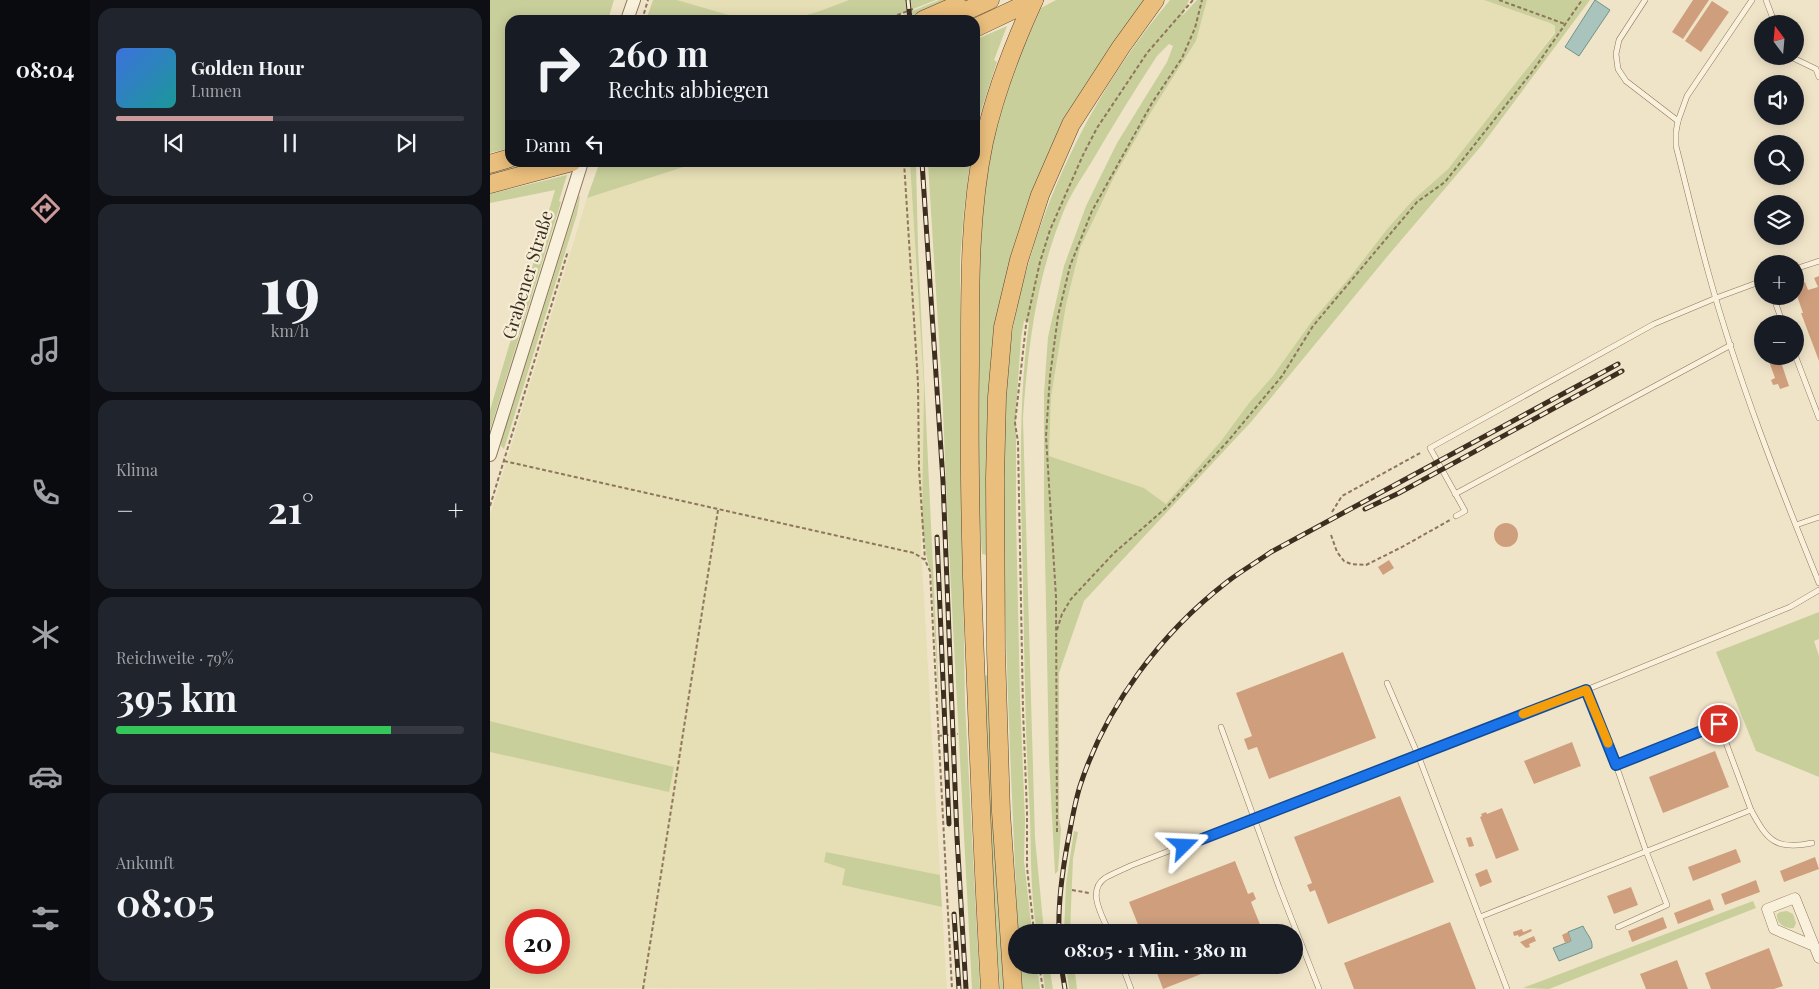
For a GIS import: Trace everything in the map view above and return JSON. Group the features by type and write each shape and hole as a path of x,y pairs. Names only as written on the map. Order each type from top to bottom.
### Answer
{"highway":[{"path":"918,15 966,0"},
{"path":"957,15 990,0"},
{"path":"980,26 1034,0"},
{"path":"980,166 990,116 1004,70 1017,35 1034,0"},
{"path":"1014,989 1001,812 996,651 996,406 1003,327 1019,260 1037,205 1072,124 1121,46 1155,0"},
{"path":"490,164 505,160"},
{"path":"490,184 553,167"},
{"path":"980,167 970,271 969,485 980,812 990,989"}],"street":[{"path":"629,15 634,0"},
{"name":"Grabener Straße","path":"490,455 580,167"},
{"path":"1814,946 1774,929 1767,909 1795,898 1819,958"}],"lane":[{"path":"1645,0 1619,40 1616,54 1618,69 1626,81 1678,121"},
{"path":"1752,0 1687,96 1678,121 1676,146 1730,345 1768,454 1819,583"},
{"path":"1766,0 1772,15"},
{"path":"1804,63 1816,69 1819,76"},
{"path":"1804,266 1819,261"},
{"path":"1456,516 1465,511 1430,448 1654,324 1754,284"},
{"path":"1455,494 1730,345"},
{"path":"1799,365 1819,418"},
{"path":"1796,525 1819,517"},
{"path":"1106,924 1095,894 1097,887 1104,879 1130,866 1586,690 1790,607 1819,590"},
{"path":"1387,683 1418,755 1507,989"},
{"path":"1586,690 1616,765 1667,904 1618,927"},
{"path":"1616,765 1719,724 1751,810 1762,830 1775,843 1794,847 1812,843"},
{"path":"1221,727 1319,989"},
{"path":"1480,917 1751,810"},
{"path":"1125,974 1131,989"}],"path":[{"path":"644,15 648,0"},
{"path":"1033,924 1027,867 1018,442 1015,423 1026,325 1040,262 1050,230 1083,155 1097,128 1147,53 1193,0"},
{"path":"1057,832 1056,597 1046,436 1050,376 1058,316 1070,266 1092,211 1152,103 1182,58 1195,28 1202,0"},
{"path":"1499,0 1565,24"},
{"path":"1056,632 1062,614 1071,599 1114,553 1167,507 1228,441 1282,376 1313,326 1417,202 1445,182 1532,72 1582,0"},
{"path":"904,167 915,335 919,468 925,560 930,572 952,989"},
{"path":"490,506 569,247"},
{"path":"1332,512 1342,496 1430,448"},
{"path":"504,461 914,553 925,560"},
{"path":"643,989 718,509"},
{"path":"1331,535 1337,552 1344,561 1351,564 1366,564 1402,547 1456,516"},
{"path":"938,736 958,734"},
{"path":"1072,890 1095,894"},
{"path":"1040,974 1043,989"}],"shaded area":[{"path":"677,0 849,0 806,15 729,15"},
{"path":"1207,0 1484,0 1550,23 1555,26 1556,30 1476,135 1448,169 1412,201 1388,228 1350,277 1312,321 1272,377 1249,403 1221,441 1166,504 1144,488 1049,456 1051,397 1066,305 1080,248 1114,177 1151,112 1196,41"},
{"path":"684,167 910,167 924,387 924,472 921,547 940,875 826,853 824,862 845,869 842,885 942,907 947,989 490,988 490,752 668,791 674,767 490,721 490,515 587,198"}],"green space":[{"path":"490,0 614,0 610,15 505,15 505,149 490,153"},
{"path":"653,0 677,0 729,15 648,15"},
{"path":"849,0 936,0 898,15 806,15"},
{"path":"939,0 958,0 925,15 903,15"},
{"path":"1056,0 1146,0 1066,124 988,397 987,555 982,554 979,507 977,308 981,202 998,113 1023,41 1026,42 1041,8"},
{"path":"1170,0 1189,0 1182,16 1197,0 1207,0 1196,41 1151,112 1114,177 1080,248 1066,305 1051,397 1049,456 1144,488 1166,504 1221,441 1249,403 1272,377 1312,321 1350,277 1388,228 1412,201 1448,169 1555,33 1555,26 1550,23 1484,0 1590,0 1482,145 1251,422 1084,601 1059,673 1059,818 1061,829 1058,871 1055,874 1049,758 1044,504 1044,393 1048,337 1064,266 1086,206 1117,143 1167,62 1173,46 1169,44 1157,56 1123,109 1076,187 1063,213 1046,263 1040,288 1028,365 1023,418 1035,838 1043,924 1036,924 1034,915 1025,698 1021,440 1022,401 1029,322 1024,321 1021,338 1016,410 1016,516 1025,820 1024,861 1031,924 1018,924 1004,574 1004,417 1009,351 1018,303 1031,256 1047,210 1087,121 1112,79"},
{"path":"1007,26 994,60 997,62 980,114 980,38"},
{"path":"510,167 528,167 490,176 490,172"},
{"path":"598,167 684,167 587,198"},
{"path":"910,167 916,167 918,247 941,738 931,572 927,559 922,524 924,387"},
{"path":"928,167 969,167 960,262 962,507 965,703 980,989 972,989 942,388"},
{"path":"567,175 559,201 561,202 490,430 490,410 555,190 490,203 490,194"},
{"path":"579,196 577,214 504,449 501,446 501,442"},
{"path":"1819,612 1819,639 1814,641 1819,656 1819,777 1756,751 1716,652"},
{"path":"984,675 989,676 1006,989 1000,989 992,912"},
{"path":"490,721 674,767 669,792 490,752"},
{"path":"1074,831 1078,832 1073,859 1070,924 1064,924 1066,884"},
{"path":"826,852 940,875 942,907 842,885 845,869 824,862"},
{"path":"1753,901 1756,908 1549,989 1523,988"},
{"path":"1787,911 1793,914 1796,923 1794,928 1784,927 1778,921 1777,914"},
{"path":"1020,974 1038,974 1040,989 1020,989"},
{"path":"1043,974 1050,974 1053,989 1045,989"},
{"path":"1067,974 1075,974 1077,989 1069,989"}],"water":[{"path":"1595,0 1610,10 1579,56 1565,47"},
{"path":"1583,926 1591,939 1592,948 1559,961 1553,948 1571,941 1568,932"}],"building":[{"path":"1693,0 1709,0 1683,39 1672,32"},
{"path":"1712,1 1729,12 1701,52 1685,41"},
{"path":"1819,276 1819,361 1804,321 1804,315 1801,313 1803,313 1800,305 1804,305 1804,282 1808,290 1818,287 1814,278"},
{"path":"1770,365 1782,365 1789,386 1780,389 1778,384 1773,385 1771,380 1775,378"},
{"path":"1506,523 1515,526 1518,535 1515,544 1506,547 1497,544 1494,535 1497,526"},
{"path":"1389,560 1394,568 1383,575 1378,567"},
{"path":"1343,652 1376,738 1269,779 1257,747 1248,750 1244,739 1252,736 1236,693"},
{"path":"1572,742 1581,766 1534,784 1524,761"},
{"path":"1715,751 1729,787 1663,813 1649,777"},
{"path":"1400,796 1434,882 1328,924 1315,890 1310,892 1307,885 1312,883 1294,837"},
{"path":"1502,808 1519,850 1496,859 1480,817 1482,816 1481,814 1486,812 1487,814"},
{"path":"1471,837 1474,846 1469,847 1466,838"},
{"path":"1736,849 1741,862 1693,881 1688,867"},
{"path":"1815,857 1819,869 1784,882 1780,871"},
{"path":"1235,861 1248,894 1253,892 1256,899 1251,902 1260,924 1138,924 1129,902"},
{"path":"1487,869 1492,882 1480,887 1475,874"},
{"path":"1756,880 1760,892 1725,905 1721,894"},
{"path":"1631,887 1638,905 1614,914 1607,896"},
{"path":"1710,899 1714,910 1678,924 1674,913"},
{"path":"1663,917 1667,928 1632,942 1628,931"},
{"path":"1450,922 1476,989 1354,989 1344,963"},
{"path":"1522,929 1523,932 1531,929 1532,931 1519,937 1518,935 1514,936 1513,932"},
{"path":"1568,932 1571,941 1565,943 1562,935"},
{"path":"1534,936 1536,941 1529,944 1530,947 1526,948 1520,942"},
{"path":"1769,948 1783,986 1774,989 1711,989 1705,973"},
{"path":"1677,960 1688,989 1646,989 1640,974"},
{"path":"1157,974 1201,974 1163,989"}],"railway":[{"path":"908,0 910,15"},
{"path":"922,167 943,481 957,837 966,989"},
{"path":"1059,924 1061,889 1074,808 1091,756 1121,700 1139,673 1180,624 1227,582 1271,552 1618,364"},
{"path":"1365,509 1399,493 1622,371"},
{"path":"937,537 949,824"},
{"path":"954,914 959,989"},
{"path":"1062,974 1065,989"}],"slow traffic":[{"path":"1523,714 1586,690 1608,743"}],"route":[{"path":"1184,846 1586,690 1616,765 1719,724"}]}
